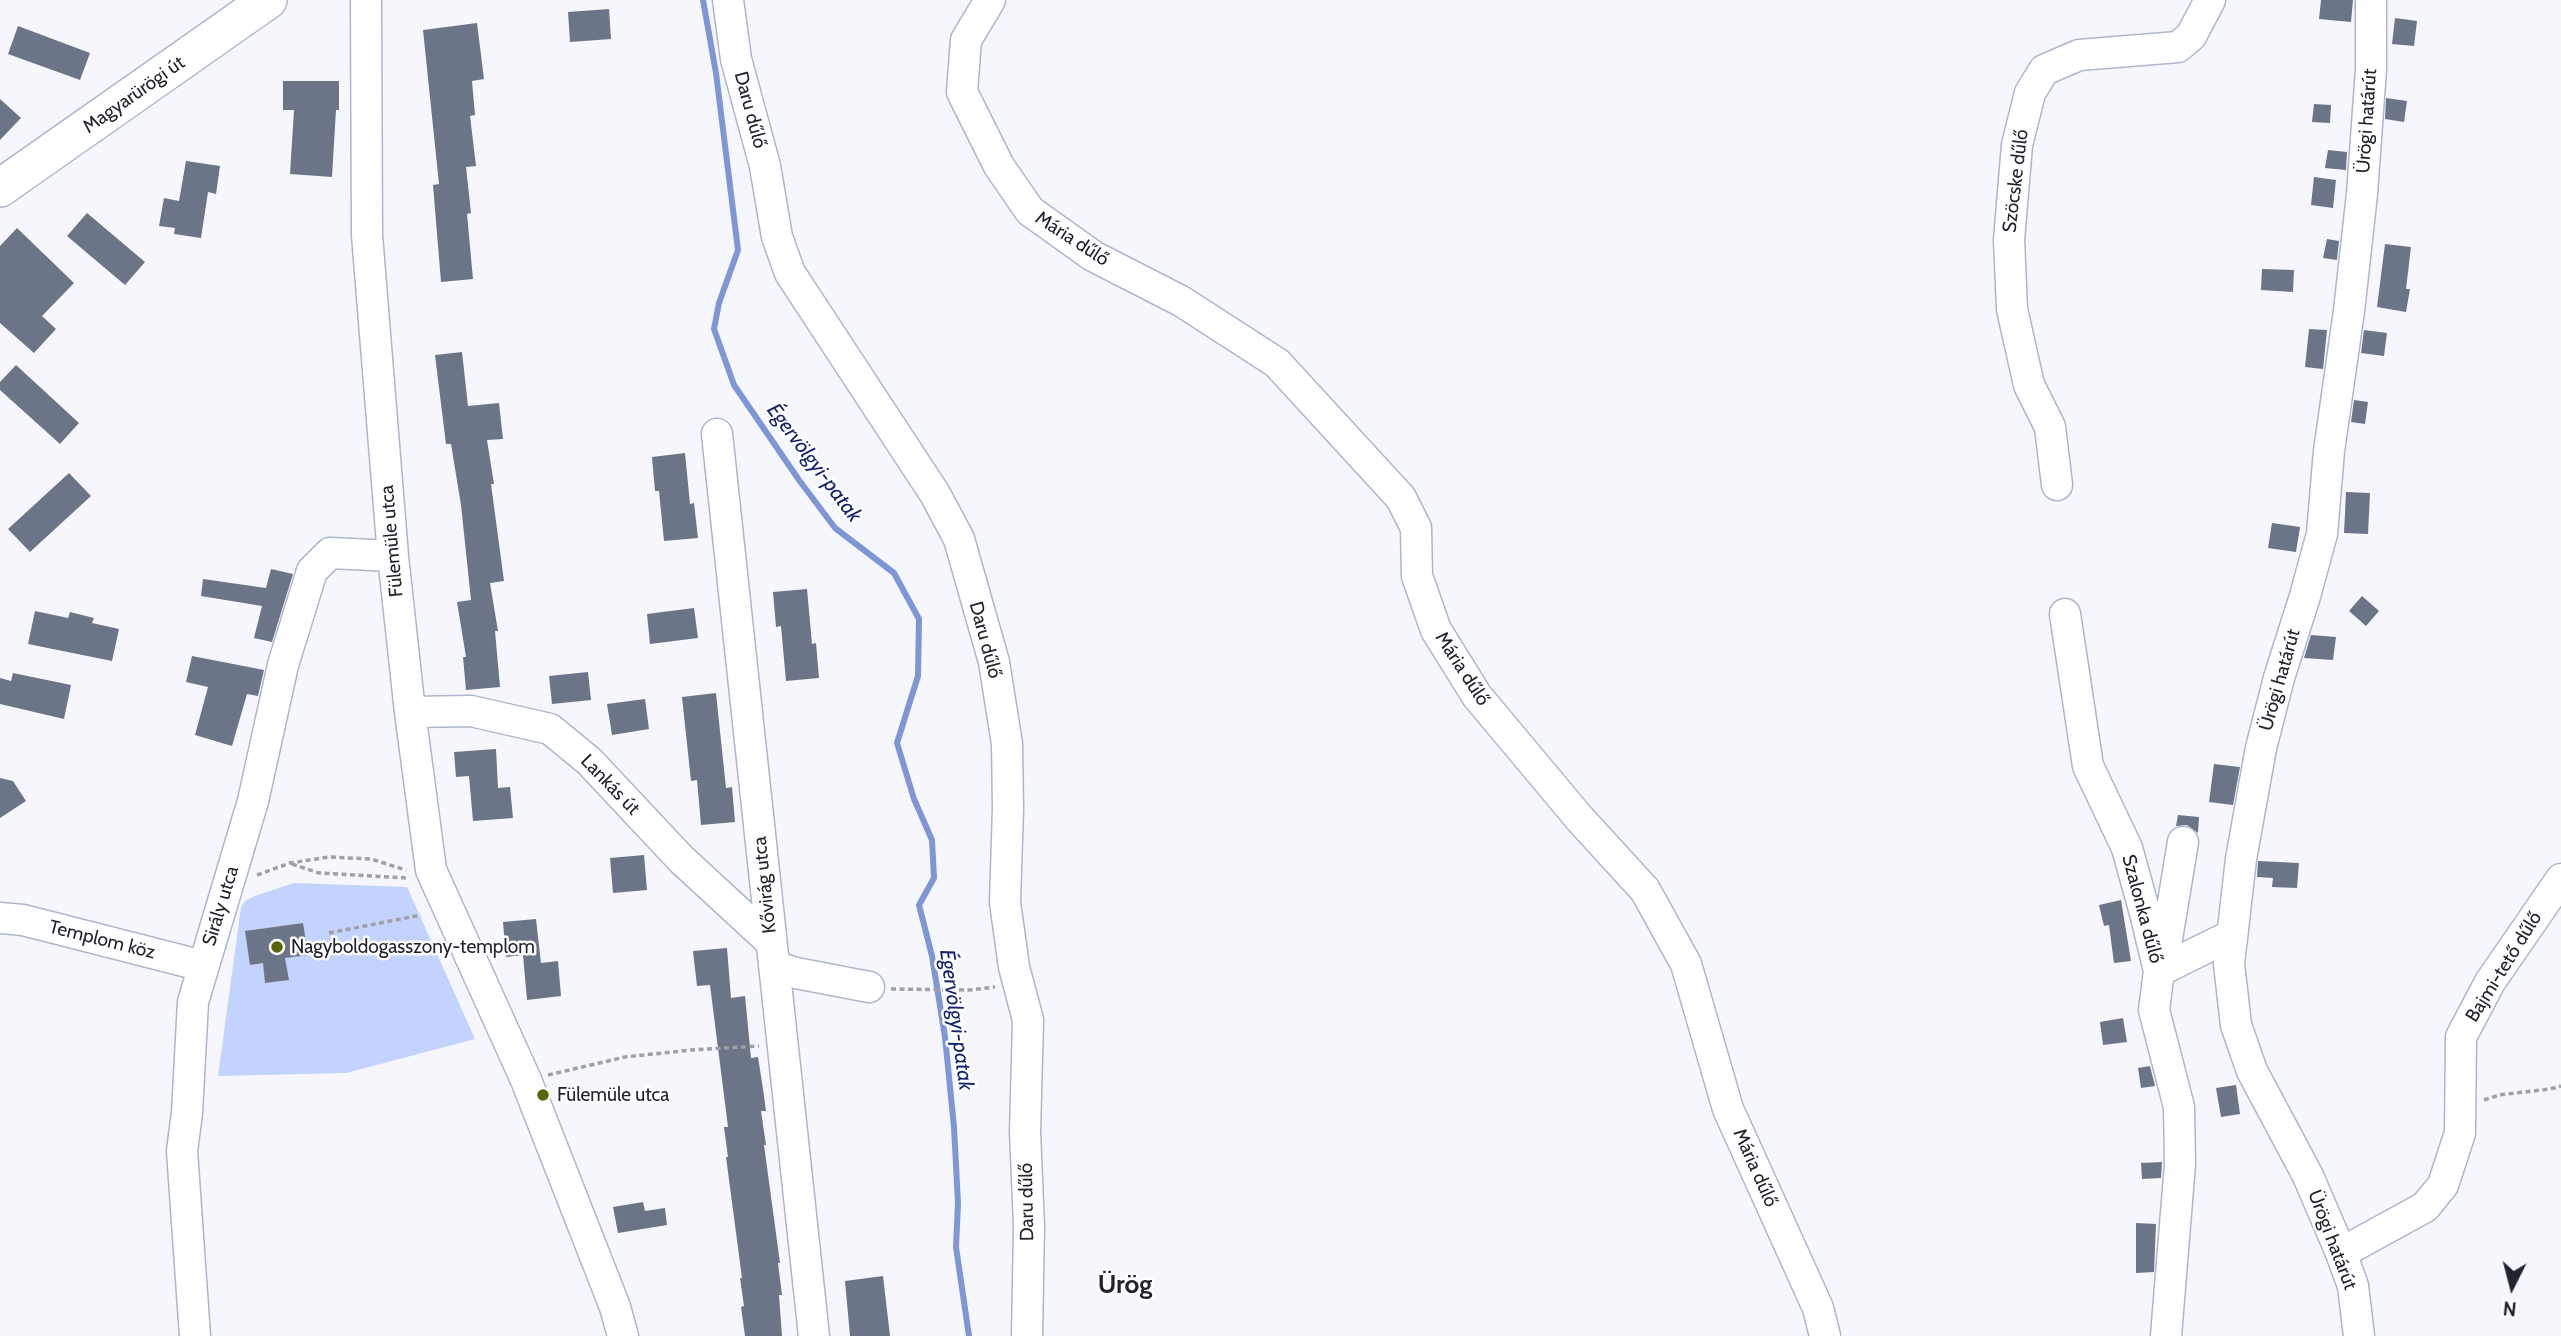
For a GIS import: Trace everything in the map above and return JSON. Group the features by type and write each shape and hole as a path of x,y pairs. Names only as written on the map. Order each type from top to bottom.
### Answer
{"main road":[{"name":"Magyarürögi út","path":"0,188 268,0"}],"street":[{"name":"Fülemüle utca","path":"366,0 368,235 393,556 431,878 526,1080 615,1307 623,1336"},
{"name":"Daru dűlő","path":"728,0 736,59 765,166 777,237 790,273 935,494 953,528 994,662 1007,744 1008,808 1004,902 1014,967 1028,1020 1025,1119 1029,1226 1027,1336"},
{"name":"Mária dűlő","path":"990,0 965,40 962,92 999,166 1030,211 1093,256 1181,301 1277,363 1401,498 1416,528 1417,576 1436,630 1477,696 1580,819 1645,890 1686,964 1728,1109 1818,1308 1825,1336"},
{"name":"Szöcske dűlő","path":"2057,485 2050,427 2029,386 2012,309 2009,240 2017,145 2030,93 2044,70 2079,55 2178,47 2191,36 2210,0"},
{"name":"Ürögi határút","path":"2359,1336 2353,1286 2341,1253 2308,1176 2248,1059 2236,1025 2229,964 2241,859 2261,748 2322,534 2329,451 2362,194 2371,69 2371,0"},
{"name":"Kővirág utca","path":"717,435 814,1336"},
{"name":"Sirály utca","path":"195,1336 181,1151 187,1113 193,1002 253,801 283,665 312,571 330,553 393,556"},
{"name":"Szalonka dűlő","path":"2065,614 2088,766 2127,848 2159,971 2154,1010 2179,1107 2180,1164 2166,1336"},
{"name":"Lankás út","path":"410,712 471,711 550,729 589,761 773,954"},
{"path":"2251,804 2265,812 2261,849"},
{"path":"2159,971 2164,957 2183,842"},
{"name":"Bajmi-tető dűlő","path":"2341,1253 2426,1208 2443,1185 2460,1133 2461,1037 2490,982 2561,879"},
{"name":"Templom köz","path":"0,918 23,920 203,965"},
{"path":"2159,971 2232,935"},
{"path":"773,954 796,973 869,987"}],"path":[{"path":"226,891 257,875 290,863 329,857 371,859 431,878"},
{"path":"290,863 319,873 431,878"},
{"path":"329,933 421,915"},
{"path":"869,987 931,990 995,987"},
{"path":"526,1080 625,1057 782,1045"},
{"path":"2460,1119 2476,1103 2499,1095 2561,1086"}],"shaded area":[{"path":"294,883 407,887 475,1039 346,1073 218,1076 241,907 246,900"}],"building":[{"path":"2321,0 2353,0 2351,22 2319,19"},
{"path":"609,9 611,39 570,42 568,12"},
{"path":"2395,18 2417,21 2414,46 2392,44"},
{"path":"477,23 484,79 472,81 475,115 470,116 476,166 466,167 471,213 467,214 473,279 441,282 433,185 439,184 423,30"},
{"path":"18,26 90,53 80,80 8,54"},
{"path":"283,81 339,81 339,110 336,110 332,177 290,174 294,110 283,110"},
{"path":"2386,98 2407,101 2404,122 2385,119"},
{"path":"0,99 21,118 0,140"},
{"path":"2314,104 2331,105 2330,123 2312,122"},
{"path":"2328,150 2347,152 2346,170 2325,168"},
{"path":"186,161 220,166 216,194 208,192 201,238 174,234 175,228 159,226 164,198 179,201"},
{"path":"2314,177 2336,180 2333,208 2311,205"},
{"path":"87,213 145,262 125,285 67,236"},
{"path":"17,228 74,283 42,316 56,329 34,353 0,323 0,246"},
{"path":"2327,239 2339,241 2337,260 2323,258"},
{"path":"2385,244 2411,247 2406,289 2410,289 2406,312 2377,307"},
{"path":"2262,269 2294,270 2293,292 2261,290"},
{"path":"2309,329 2327,330 2323,369 2305,367"},
{"path":"2364,330 2387,333 2384,356 2361,353"},
{"path":"462,352 468,406 499,403 503,439 487,440 504,581 490,583 498,631 495,631 500,687 466,690 463,657 466,657 457,602 471,600 461,505 451,444 446,444 435,355"},
{"path":"16,365 79,423 60,444 0,390 0,382"},
{"path":"2354,400 2368,402 2365,424 2351,422"},
{"path":"685,453 690,504 694,503 698,538 664,541 659,491 655,491 652,457"},
{"path":"69,473 91,496 30,552 8,529"},
{"path":"2346,492 2370,493 2368,534 2344,533"},
{"path":"2272,523 2300,527 2296,552 2268,548"},
{"path":"271,569 293,574 272,642 254,638 262,606 201,596 203,579 266,588"},
{"path":"807,589 812,644 816,643 819,678 786,681 781,626 776,627 773,592"},
{"path":"2362,596 2379,611 2366,626 2349,611"},
{"path":"694,608 698,638 650,644 647,614"},
{"path":"35,611 68,618 70,612 94,618 92,623 119,629 112,661 28,644"},
{"path":"2311,635 2336,637 2333,660 2304,658"},
{"path":"192,656 264,670 258,696 247,694 232,746 195,735 208,687 186,682"},
{"path":"588,672 591,700 552,704 549,676"},
{"path":"13,673 71,685 64,719 0,704 0,678 11,681"},
{"path":"716,693 726,788 732,787 735,822 701,825 697,780 691,781 682,697"},
{"path":"645,699 649,729 612,735 607,704"},
{"path":"496,749 498,788 510,787 513,818 473,821 469,776 456,777 454,752"},
{"path":"2214,764 2240,767 2233,805 2209,802"},
{"path":"0,778 13,781 26,801 0,818"},
{"path":"2178,815 2199,817 2198,833 2187,825 2176,826"},
{"path":"644,855 647,890 613,893 610,858"},
{"path":"2258,861 2299,863 2297,888 2272,887 2273,878 2257,877"},
{"path":"2121,900 2131,961 2114,963 2109,925 2104,926 2099,905"},
{"path":"536,919 541,963 558,961 561,996 527,1000 523,955 506,957 503,922"},
{"name":"Nagyboldogasszony-templom","path":"303,923 308,955 285,958 289,980 265,983 263,963 250,965 245,931"},
{"path":"727,948 731,998 745,996 751,1058 758,1057 763,1089 766,1111 761,1111 780,1263 782,1336 745,1336 741,1307 744,1306 742,1278 726,1157 724,1127 728,1127 710,985 697,986 693,951"},
{"path":"2123,1018 2127,1042 2103,1045 2100,1022"},
{"path":"2150,1066 2155,1086 2141,1088 2138,1068"},
{"path":"2236,1085 2240,1114 2221,1117 2216,1088"},
{"path":"2162,1162 2161,1178 2142,1179 2141,1163"},
{"path":"643,1202 645,1211 665,1208 667,1225 618,1233 613,1207"},
{"path":"2136,1223 2156,1224 2154,1272 2136,1273"},
{"path":"883,1276 890,1336 850,1336 845,1281"}],"waterway":[{"name":"Égervölgyi-patak","path":"703,0 716,73 738,250 719,303 714,329 734,385 799,480 835,528 894,573 919,619 918,676 897,743 914,799 932,840 934,878 919,905 932,956 945,1037 958,1203 956,1247 969,1336"}],"place":[{"name":"Nagyboldogasszony-templom","path":"277,947"},
{"name":"Fülemüle utca","path":"543,1095"}],"district":[{"name":"Ürög","path":"1125,1285"}]}
